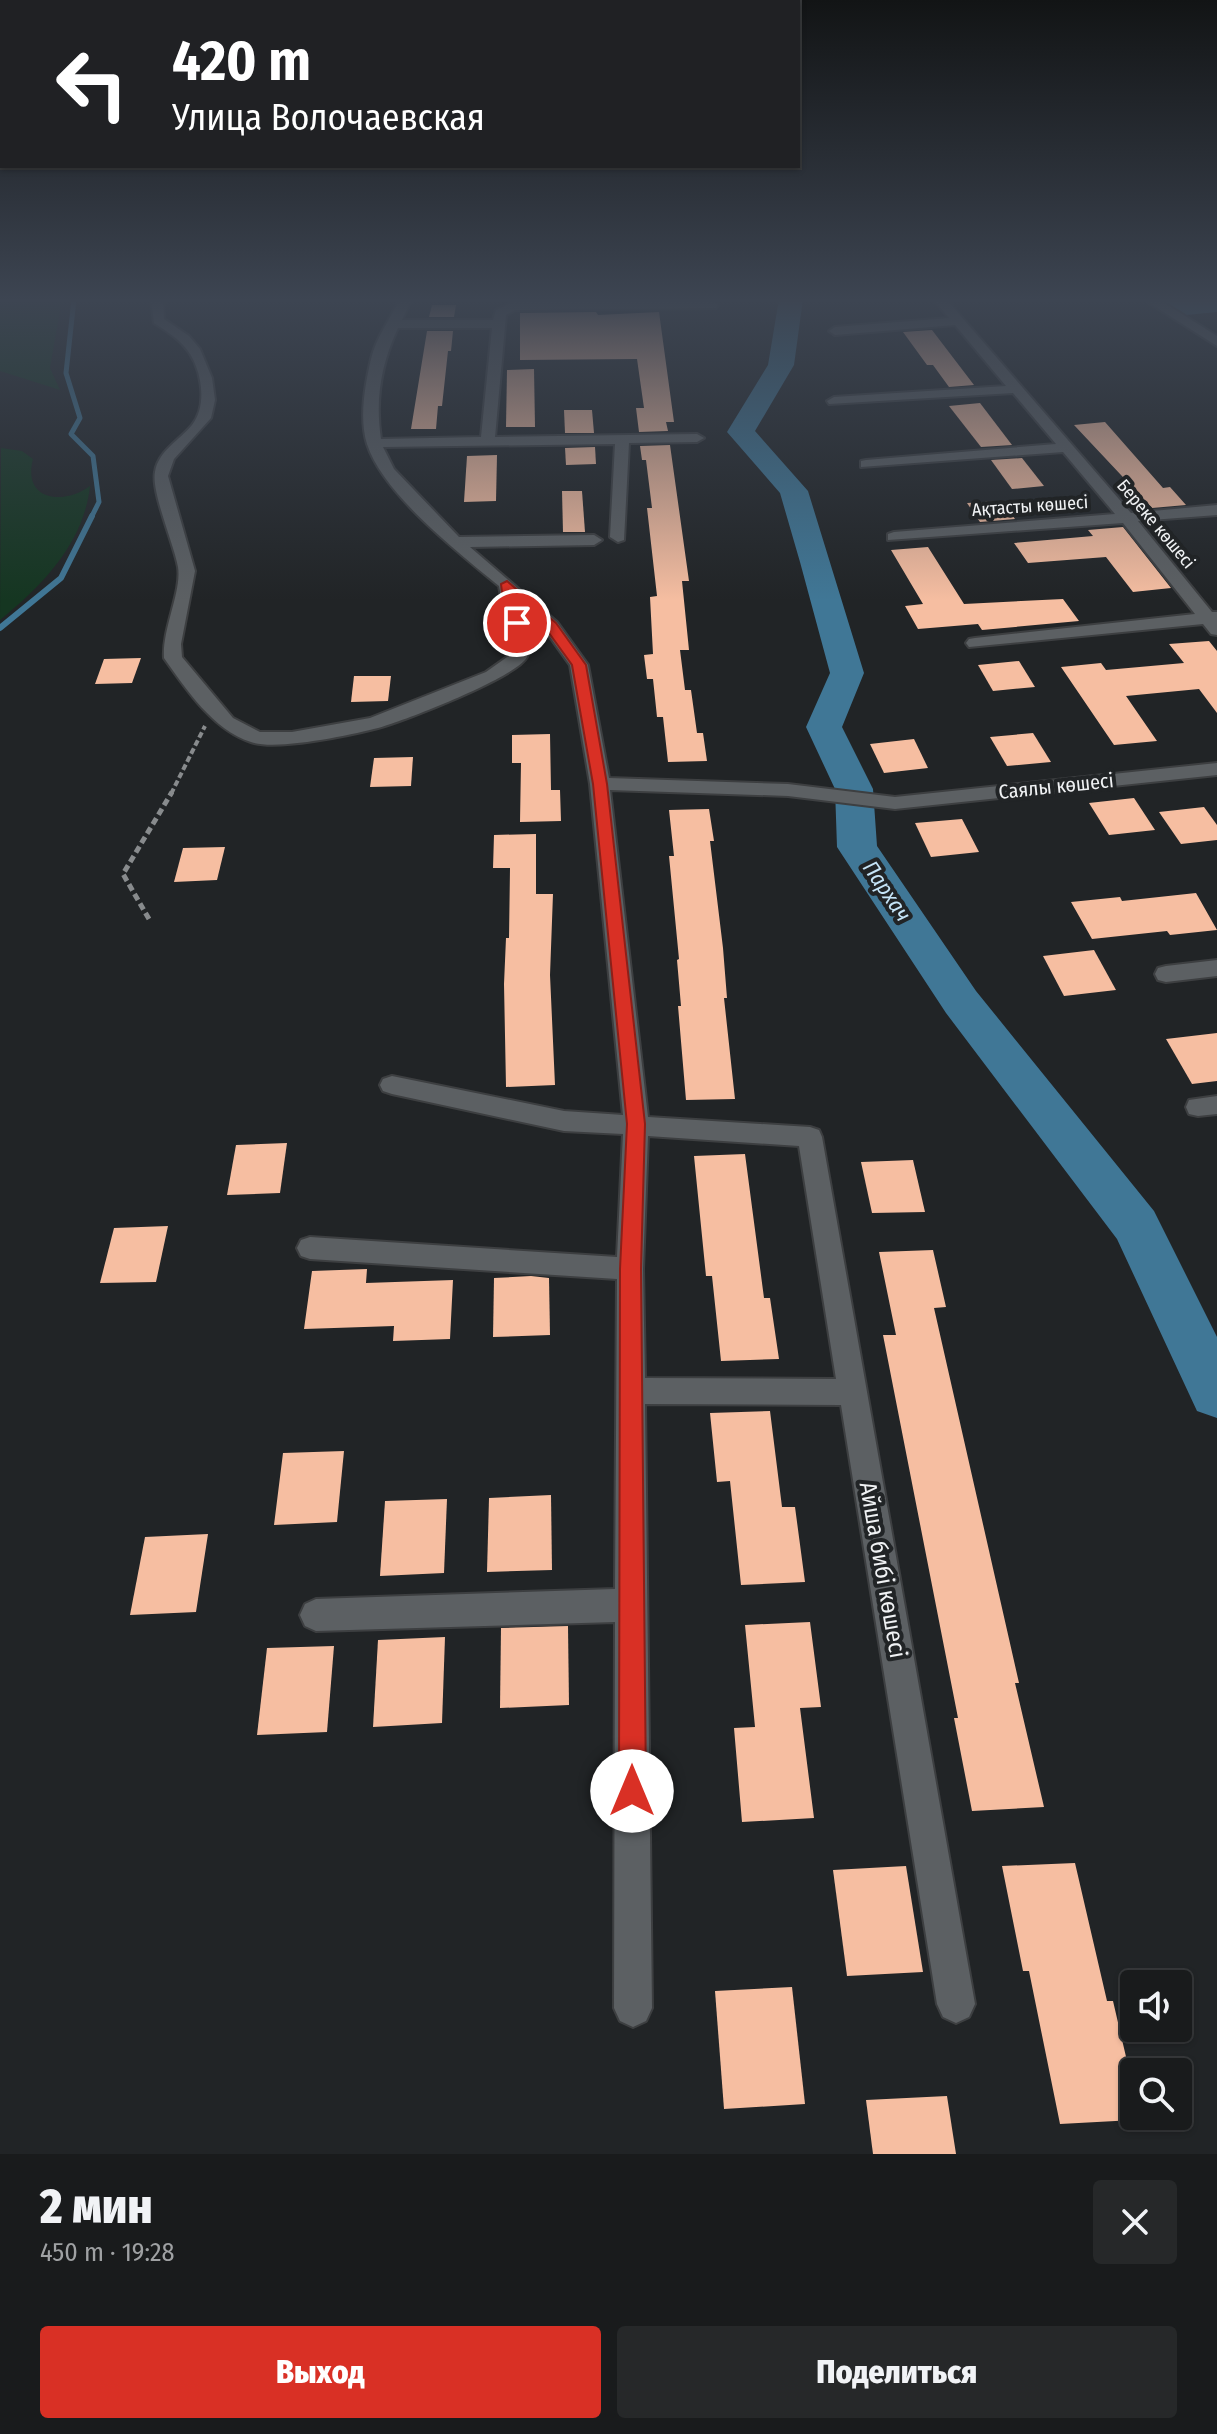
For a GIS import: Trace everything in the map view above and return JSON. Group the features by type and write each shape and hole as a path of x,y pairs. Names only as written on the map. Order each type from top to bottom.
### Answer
{"street":[{"path":"208,400 204,419 170,453 161,476 187,571 172,644 173,658 226,722 256,738 292,738 375,723 492,676 518,657 523,638 511,608 507,584"},
{"path":"372,400 374,443 387,471 455,542 507,584 551,626 579,665 600,784 636,1124 630,1269 633,2008"},
{"path":"488,440 492,400"},
{"path":"834,401 857,400"},
{"name":"Береке көшесі","path":"1026,400 1214,622"},
{"path":"618,537 622,438"},
{"path":"374,443 697,438"},
{"path":"866,464 1065,448"},
{"name":"Ақтасты көшесі","path":"894,537 1217,510"},
{"path":"455,542 594,540"},
{"path":"975,643 1214,622"},
{"name":"Саялы көшесі","path":"600,784 788,790 895,803 1217,769"},
{"path":"1166,974 1217,968"},
{"path":"392,1085 564,1121 636,1124"},
{"name":"Айша бибі көшесі","path":"636,1124 810,1137 956,2004"},
{"path":"310,1248 630,1269"},
{"path":"630,1391 853,1392"},
{"path":"316,1615 631,1605"}],"path":[{"path":"149,919 123,874 174,789 214,708"}],"green space":[{"path":"1,448 22,451 33,459 33,483 47,495 68,496 90,486 79,526 58,562 31,593 0,620"}],"building":[{"path":"416,400 443,400 442,406 438,406 436,429 411,429"},
{"path":"506,400 535,400 535,427 506,427"},
{"path":"643,400 671,400 674,422 666,422 668,431 639,432 636,408 644,408"},
{"path":"980,403 1012,445 981,447 949,406"},
{"path":"564,410 592,410 594,433 565,433"},
{"path":"1105,422 1163,488 1170,487 1186,505 1152,508 1074,425"},
{"path":"670,445 689,581 682,581 689,650 680,650 685,690 691,690 697,733 703,733 707,761 668,762 663,717 657,717 653,679 647,679 644,655 653,654 650,597 657,596 647,508 652,508 646,460 642,460 640,446"},
{"path":"595,447 596,464 566,465 565,448"},
{"path":"497,455 496,501 464,502 467,456"},
{"path":"1022,458 1044,486 1012,489 991,460"},
{"path":"562,491 582,491 585,532 563,532"},
{"path":"1002,501 1015,519 980,522 967,503"},
{"path":"1123,527 1171,588 1133,592 1106,557 1028,563 1014,543 1093,536 1088,530"},
{"path":"928,547 964,604 1063,599 1079,621 982,630 978,624 918,629 905,606 923,604 891,550"},
{"path":"1209,641 1217,651 1217,713 1199,689 1126,696 1157,741 1114,745 1061,667 1101,663 1106,670 1184,663 1169,644"},
{"path":"141,658 132,683 95,684 104,659"},
{"path":"1019,661 1035,687 993,691 978,665"},
{"path":"354,676 391,676 388,701 351,702"},
{"path":"1033,733 1051,762 1007,766 990,737"},
{"path":"550,734 551,790 560,790 561,821 520,822 521,763 512,763 512,735"},
{"path":"914,739 928,768 884,773 870,744"},
{"path":"413,757 411,786 370,787 374,758"},
{"path":"1134,798 1155,830 1109,835 1089,803"},
{"path":"1204,807 1217,825 1217,840 1181,844 1159,812"},
{"path":"709,809 735,1099 686,1100 678,1006 681,1006 679,959 669,856 674,856 669,810"},
{"path":"962,819 979,852 931,857 915,823"},
{"path":"536,834 536,894 553,894 550,975 555,1085 506,1087 504,984 506,938 509,938 510,868 493,868 494,835"},
{"path":"225,847 217,880 174,882 183,848"},
{"path":"1196,893 1217,930 1170,935 1167,931 1092,939 1071,902 1120,897 1122,901"},
{"path":"1094,950 1116,990 1064,996 1043,956"},
{"path":"1217,1033 1217,1081 1192,1084 1166,1039"},
{"path":"287,1143 280,1193 227,1195 236,1145"},
{"path":"745,1154 764,1298 770,1298 779,1359 721,1361 712,1276 706,1276 694,1156"},
{"path":"913,1160 925,1212 872,1213 861,1162"},
{"path":"168,1226 156,1282 100,1283 114,1228"},
{"path":"933,1250 946,1307 934,1308 1044,1807 972,1811 954,1718 958,1718 883,1335 896,1335 879,1252"},
{"path":"367,1269 366,1283 453,1280 450,1339 393,1341 394,1326 304,1329 312,1271"},
{"path":"494,1278 549,1278 550,1335 493,1337"},
{"path":"770,1411 782,1507 795,1507 805,1582 741,1585 730,1481 717,1482 710,1413"},
{"path":"344,1451 337,1522 274,1525 283,1453"},
{"path":"551,1495 552,1570 487,1572 489,1498"},
{"path":"447,1499 444,1573 380,1576 385,1501"},
{"path":"208,1534 196,1612 130,1615 145,1537"},
{"path":"810,1622 821,1707 800,1708 814,1818 742,1822 734,1728 755,1727 745,1625"},
{"path":"568,1626 569,1705 500,1708 501,1628"},
{"path":"445,1637 442,1723 373,1727 378,1640"},
{"path":"334,1646 327,1732 257,1735 267,1648"},
{"path":"1075,1863 1107,2001 1113,2001 1120,2042 1126,2058 1120,2058 1120,2121 1060,2124 1029,1971 1023,1971 1002,1866"},
{"path":"906,1866 923,1972 847,1976 833,1870"},
{"path":"792,1987 805,2104 724,2109 715,1991"},
{"path":"947,2096 956,2154 873,2154 866,2100"}],"waterway":[{"path":"0,628 61,578 99,502 93,456 71,434 80,418 74,400"},
{"name":"Пархач","path":"760,400 741,432 794,491 847,673 824,727 854,789 857,847 961,1002 1136,1226 1217,1393"}],"route":[{"path":"517,623 507,584 551,626 579,665 600,784 636,1124 630,1269 632,1791"}]}
